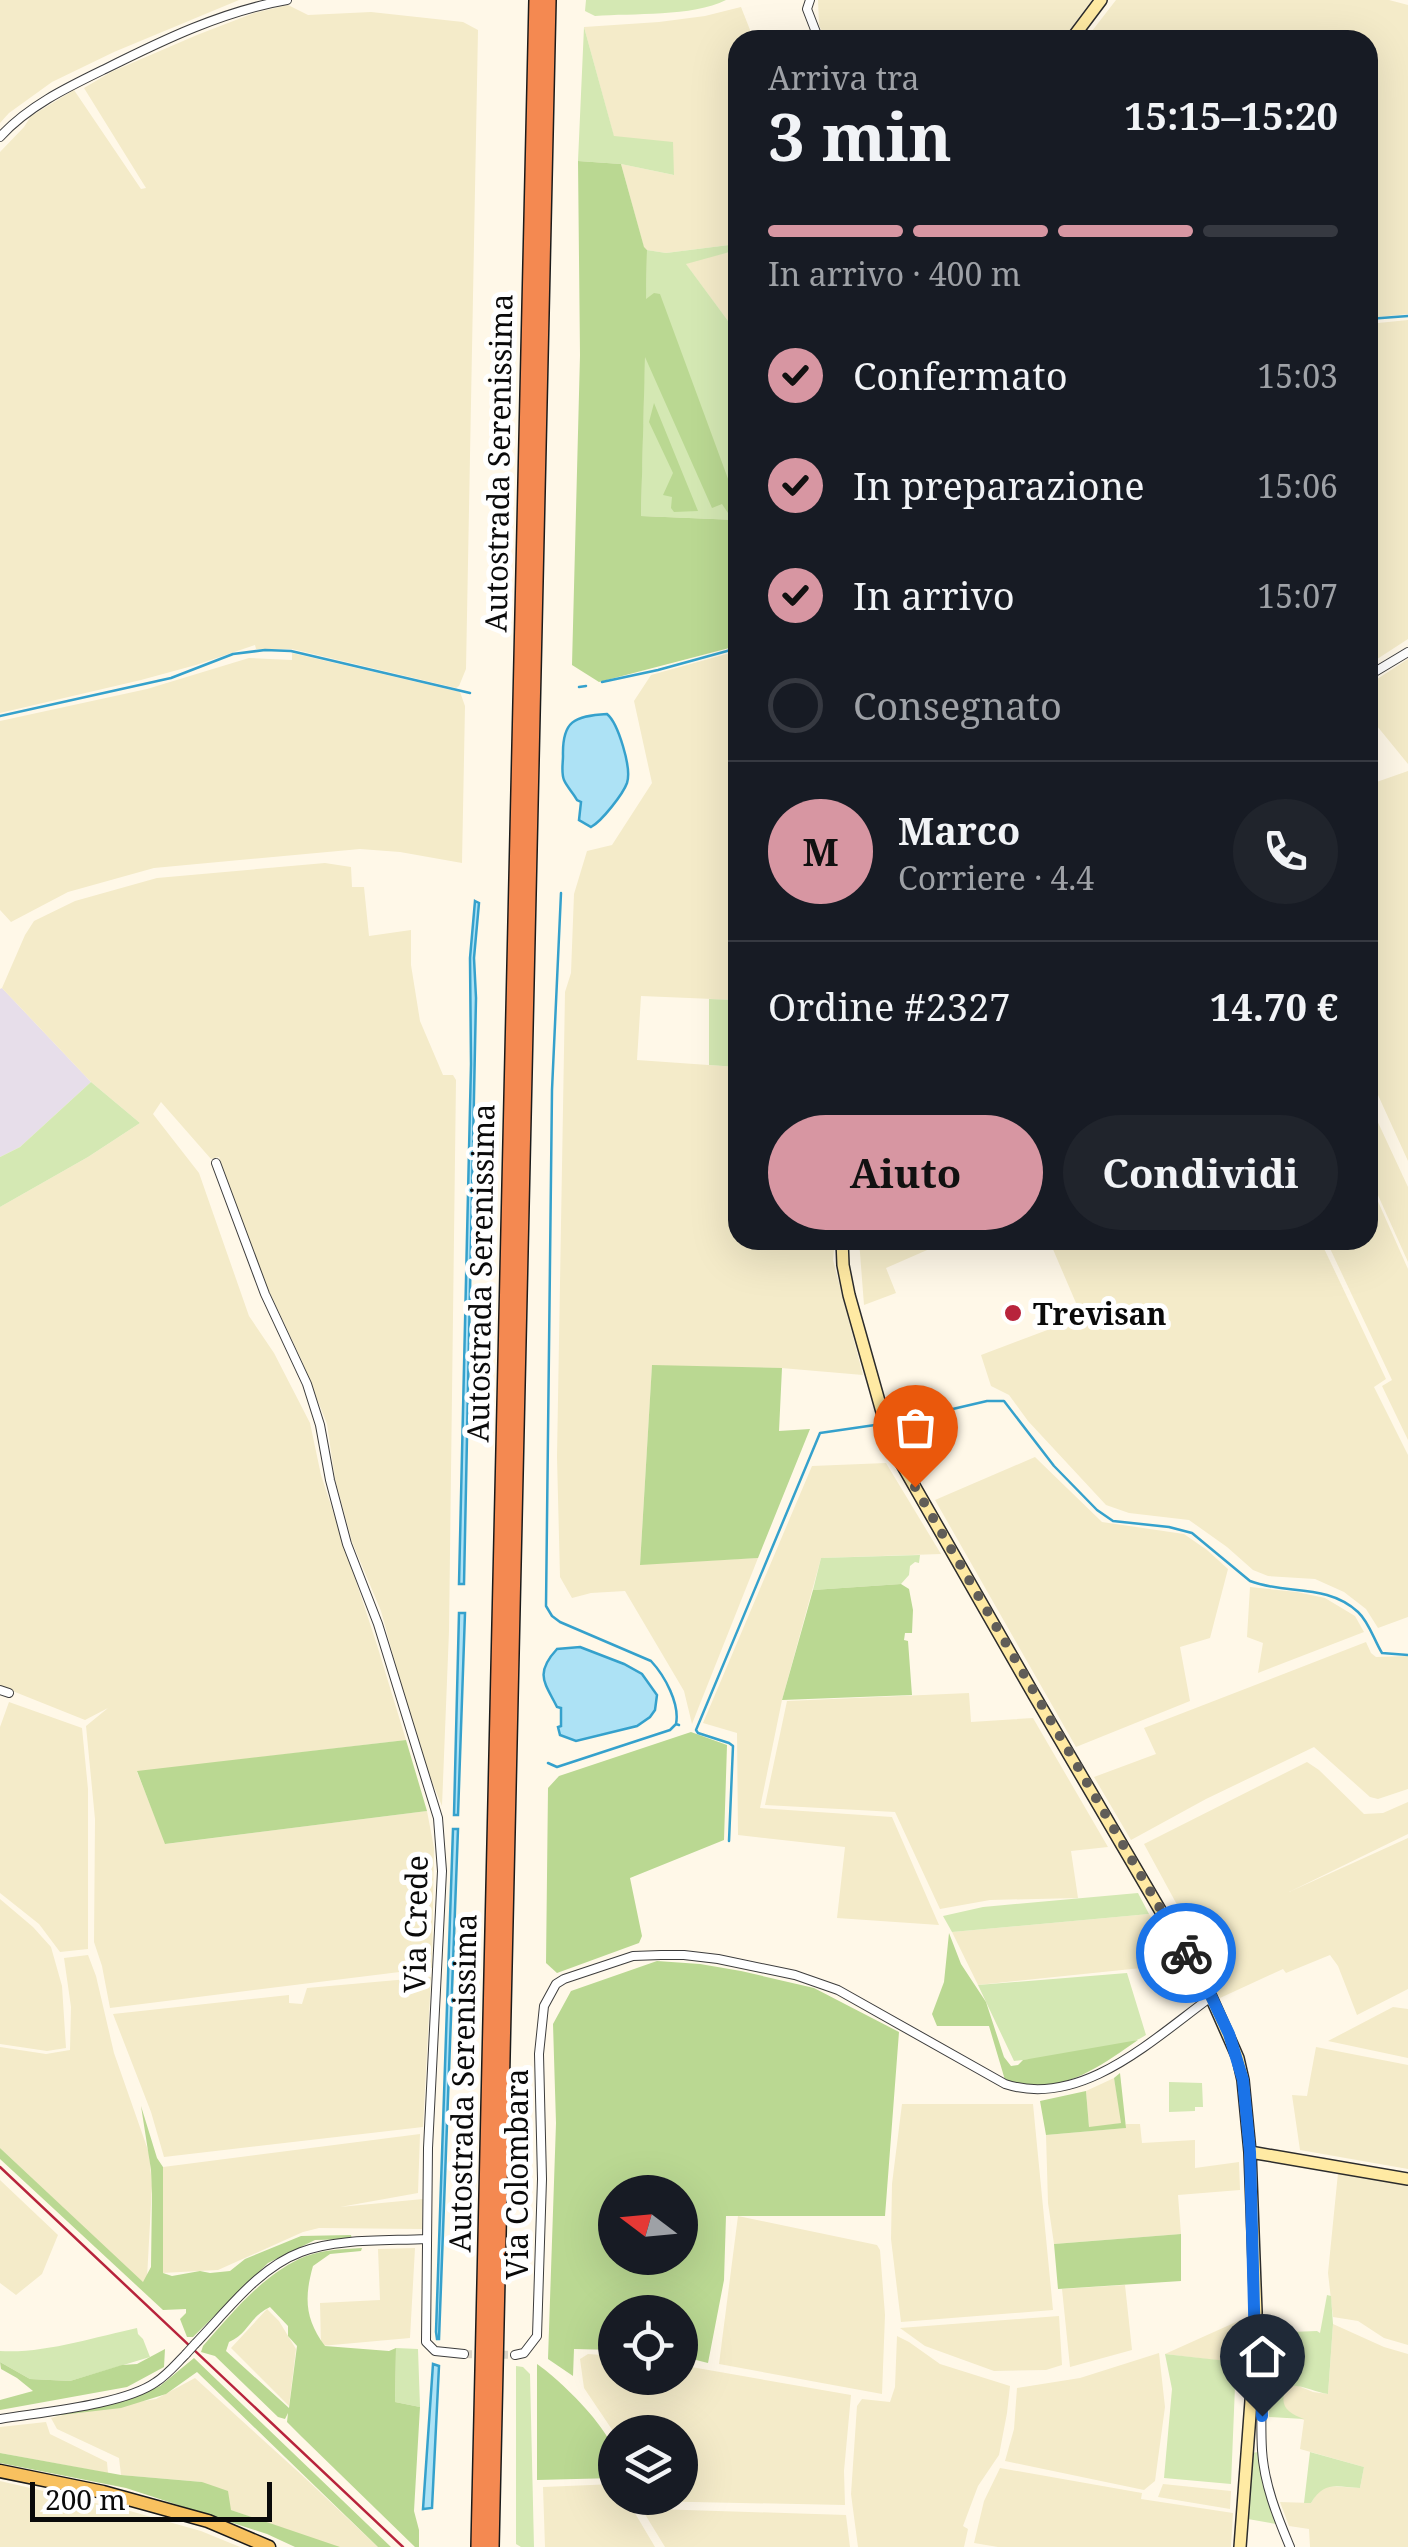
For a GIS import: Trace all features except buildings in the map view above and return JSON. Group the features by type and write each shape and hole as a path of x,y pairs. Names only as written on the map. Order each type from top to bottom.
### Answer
{"highway":[{"name":"Autostrada Serenissima","path":"480,2547 537,0"},
{"name":"Autostrada Serenissima","path":"492,2547 548,0"}],"main road":[{"path":"0,2471 103,2492 208,2521 268,2547"}],"street":[{"path":"0,137 60,92 134,55 221,16 287,0"},
{"path":"1079,30 1101,0"},
{"path":"806,3 815,30"},
{"path":"1378,670 1408,652"},
{"name":"Via Crede","path":"216,1163 265,1294 307,1384 347,1544 378,1624 438,1818 442,1871 426,2240"},
{"path":"842,1250 849,1294 900,1462 1211,1996 1240,2069 1250,2152 1255,2348 1240,2547"},
{"name":"Via Colombara","path":"514,2355 524,2353 536,2336 542,2179 539,2054 544,2006 556,1984 632,1956 684,1954 773,1970 821,1982 1004,2084 1038,2092 1063,2088 1105,2071 1211,1996"},
{"path":"1250,2152 1408,2179"},
{"path":"0,2419 139,2392 158,2381 249,2288 280,2263 300,2252 324,2246 426,2240 426,2342 435,2351 464,2354"},
{"path":"1255,2348 1261,2385 1265,2478 1290,2547"}],"shaded area":[{"path":"0,0 239,0 52,82 0,123"},
{"path":"818,0 1092,0 1070,30 821,30"},
{"path":"1116,0 1389,0 1408,5 1408,314 1378,317 1378,30 1093,30"},
{"path":"288,5 308,15 371,12 463,22 478,30 466,669 456,688 292,649 256,649 255,645 141,680 0,713 0,152 31,116 74,90 141,189 146,188 84,88 111,72 197,35 254,13"},
{"path":"741,7 750,30 728,30 728,245 666,253 647,250 621,164 674,175 614,137 584,27 705,16"},
{"path":"728,252 728,321 685,263"},
{"path":"1408,320 1408,639 1378,658 1378,323"},
{"path":"292,653 460,692 465,706 462,863 360,849 154,868 68,892 11,922 0,910 0,721 147,689 249,658 292,660"},
{"path":"728,654 728,1000 641,996 637,1060 728,1066 728,1250 834,1250 833,1260 863,1375 781,1368 652,1366 640,1564 758,1558 692,1724 684,1691 625,1591 572,1598 560,1577 557,1457 565,992 571,973 574,894 587,851 612,845 652,783 634,701 651,675"},
{"path":"1408,659 1408,764 1378,727 1378,678"},
{"path":"1408,771 1408,1161 1378,1095 1378,782"},
{"path":"325,863 351,867 352,887 364,887 369,936 411,930 411,965 420,1021 443,1075 453,1075 456,1080 449,1631 442,1806 418,1748 421,1746 417,1744 381,1611 352,1542 335,1479 327,1424 302,1361 259,1270 219,1157 211,1159 161,1102 153,1114 199,1173 249,1316 274,1353 310,1423 321,1475 406,1740 137,1772 166,1844 427,1811 434,1848 432,1968 110,2008 94,1942 95,1819 86,1726 108,1708 85,1720 0,1686 0,1207 140,1123 91,1082 2,988 34,921 75,901 157,878"},
{"path":"0,989 91,1082 20,1147 0,1157"},
{"path":"1378,1122 1408,1187 1408,1262 1378,1195"},
{"path":"1378,1202 1408,1269 1408,1440 1382,1386 1392,1380 1331,1250 1378,1250"},
{"path":"860,1250 927,1250 886,1268 896,1293 864,1305"},
{"path":"1053,1250 1325,1250 1386,1379 1374,1387 1408,1455 1408,1617 1378,1628 1366,1609 1344,1592 1315,1579 1268,1576 1253,1570 1189,1520 1129,1513 1106,1505 1009,1395 991,1386 981,1355 1082,1317"},
{"path":"1035,1457 1102,1522 1184,1534 1228,1569 1210,1638 1180,1647 1190,1701 1076,1747 935,1500"},
{"path":"886,1463 941,1554 821,1558 782,1700 760,1808 892,1817 939,1925 837,1918 845,1847 738,1835 737,1733 703,1723 812,1466"},
{"path":"1250,1587 1325,1598 1355,1616 1364,1632 1258,1673 1263,1643 1247,1637"},
{"path":"1366,1642 1376,1657 1408,1656 1408,1789 1378,1799 1370,1797 1314,1747 1131,1840 1094,1777 1156,1754 1144,1728"},
{"path":"969,1693 971,1722 1033,1718 1108,1847 1071,1851 1078,1898 990,1900 940,1909 895,1812 765,1805 787,1701"},
{"path":"9,1702 82,1728 88,1789 88,1949 60,1952 39,1924 0,1893 0,1727"},
{"path":"1307,1762 1364,1814 1383,1813 1408,1802 1408,1834 1289,1892 1408,1838 1408,1989 1357,2015 1330,1955 1286,1973 1283,1969 1220,1998 1190,1940 1194,1936 1144,1844"},
{"path":"0,1899 51,1947 62,1986 66,2048 47,2051 0,2044"},
{"path":"1149,1914 1180,1964 978,1985 952,1932"},
{"path":"88,1955 114,2053 149,2153 152,2186 147,2278 143,2283 0,2148 0,2047 46,2054 70,2050 71,2007 64,1958"},
{"path":"431,1977 423,2127 164,2157 113,2014 289,1995 289,2003 302,2004 307,1988"},
{"path":"1393,2007 1408,2009 1408,2058 1328,2041"},
{"path":"1316,2047 1408,2065 1408,2169 1300,2150 1292,2095 1307,2096"},
{"path":"1114,2078 1122,2123 1089,2128 1086,2091"},
{"path":"902,2104 1033,2104 1053,2310 901,2322 891,2239 892,2184"},
{"path":"1126,2124 1140,2124 1142,2143 1195,2140 1195,2168 1239,2162 1240,2190 1178,2195 1181,2234 1054,2244 1046,2135 1125,2128"},
{"path":"420,2134 418,2193 340,2207 423,2199 422,2229 319,2228 218,2270 162,2273 163,2167"},
{"path":"1338,2173 1408,2186 1408,2345 1384,2338 1358,2321 1333,2317 1328,2273"},
{"path":"0,2180 58,2235 42,2274 16,2295 0,2283"},
{"path":"738,2216 877,2245 885,2315 882,2394 719,2364"},
{"path":"415,2248 410,2338 321,2346 320,2303 380,2300 378,2249"},
{"path":"1125,2285 1132,2350 1070,2367 1062,2289"},
{"path":"267,2309 296,2349 289,2406 231,2348"},
{"path":"1059,2316 1062,2365 1046,2370 994,2371 925,2346 900,2328"},
{"path":"1245,2318 1240,2363 1165,2354"},
{"path":"1333,2324 1408,2354 1408,2547 1310,2547 1309,2529 1289,2526 1280,2502 1311,2503 1319,2490 1328,2486 1360,2488 1364,2467 1300,2449 1304,2420 1290,2414 1283,2404 1288,2386 1328,2394"},
{"path":"897,2336 940,2364 1010,2386 999,2455 978,2486 963,2526 968,2529 964,2547 858,2547 851,2494 857,2406 862,2399 890,2402 895,2387"},
{"path":"1159,2353 1165,2407 1155,2481 1144,2490 1005,2461 1014,2429 1017,2388 1080,2378"},
{"path":"588,2354 598,2355 598,2395 698,2395 698,2368 851,2395 845,2505 698,2502 698,2415 602,2415 584,2388 580,2359"},
{"path":"195,2378 378,2547 336,2547 231,2510 202,2482 121,2475 119,2458 57,2429 51,2418 156,2399"},
{"path":"46,2422 50,2434 107,2462 108,2473 0,2453 0,2427"},
{"path":"1000,2468 1142,2493 1141,2499 1233,2513 1231,2547 998,2547 974,2543 984,2501"},
{"path":"0,2481 130,2511 201,2531 240,2547 0,2547"},
{"path":"1163,2484 1231,2491 1230,2509 1158,2497"},
{"path":"598,2485 598,2515 636,2515 655,2547 545,2547 543,2487"},
{"path":"698,2510 846,2515 850,2547 665,2547 645,2515 698,2515"}],"green space":[{"path":"586,0 726,0 680,12 595,16 585,11"},
{"path":"584,27 614,136 673,142 674,175 621,164 578,161"},
{"path":"578,161 621,164 647,250 646,299 660,294 728,479 728,513 722,504 712,508 645,357 641,516 728,520 728,648 599,682 572,665 580,355"},
{"path":"728,245 728,252 686,264 728,321 728,520 641,516 647,250 666,253"},
{"path":"654,403 698,511 674,512 672,497 663,495 673,473 649,422"},
{"path":"709,999 728,1000 728,1066 709,1065"},
{"path":"91,1082 140,1123 0,1207 0,1157 20,1147"},
{"path":"652,1365 782,1368 779,1431 810,1429 758,1558 640,1565"},
{"path":"920,1555 919,1563 910,1566 909,1575 901,1584 813,1590 821,1558"},
{"path":"901,1584 909,1589 913,1610 912,1633 905,1633 904,1640 908,1641 912,1695 782,1700 813,1590"},
{"path":"691,1732 727,1745 724,1840 630,1878 642,1936 639,1943 557,1973 546,1963 548,1788 559,1776"},
{"path":"406,1740 427,1811 165,1844 137,1771"},
{"path":"1138,1893 1149,1914 952,1932 943,1916 983,1907"},
{"path":"949,1933 961,1964 986,2002 1004,2057 1011,2066 1023,2060 1138,2040 1076,2078 1042,2085 1005,2080 989,2026 937,2026 932,2014 944,1982"},
{"path":"657,1961 741,1971 814,1988 899,2032 885,2216 726,2216 724,2280 708,2363 698,2360 698,2295 598,2295 598,2350 574,2349 573,2376 548,2359 556,2123 553,2024 571,1991"},
{"path":"1127,1973 1146,2035 1101,2051 1014,2061 978,1985"},
{"path":"1120,2073 1126,2128 1046,2135 1040,2101 1086,2091 1089,2127 1121,2123 1114,2078"},
{"path":"1169,2082 1202,2083 1203,2107 1169,2112"},
{"path":"141,2106 163,2167 163,2273 172,2276 230,2271 245,2259 301,2236 351,2235 352,2239 315,2240 268,2263 193,2337 187,2337 180,2319 186,2309 163,2310 0,2159 0,2148 143,2282 151,2267 152,2194"},
{"path":"1181,2234 1181,2281 1058,2289 1054,2244"},
{"path":"362,2248 330,2254 313,2266 308,2288 310,2317 325,2346 389,2351 396,2348 395,2402 420,2407 414,2511 419,2547 287,2422 288,2413 285,2419 278,2417 215,2356 201,2352 271,2276 314,2254","holes":["270,2307 288,2326 288,2336 297,2346 289,2408 226,2351 229,2342"]},
{"path":"1327,2295 1331,2296 1333,2324 1328,2394 1288,2386 1284,2403 1304,2419 1269,2417 1265,2333 1320,2333"},
{"path":"137,2328 150,2357 70,2381 30,2379 0,2362 0,2351 51,2347"},
{"path":"396,2348 418,2349 420,2407 395,2402"},
{"path":"165,2349 164,2367 127,2387 0,2410 0,2400 33,2391 1,2369 0,2362 30,2379 70,2381 137,2364"},
{"path":"1165,2354 1236,2362 1231,2484 1164,2478 1172,2389"},
{"path":"194,2358 391,2547 378,2547 197,2372 166,2394 121,2408 18,2420 126,2400 160,2386"},
{"path":"537,2364 570,2392 598,2424 598,2478 537,2480"},
{"path":"516,2366 530,2374 534,2547 516,2544"},
{"path":"1258,2452 1263,2486 1276,2524 1248,2519 1252,2453"},
{"path":"1310,2452 1364,2467 1360,2488 1326,2488 1311,2503 1304,2503"},
{"path":"0,2453 121,2475 202,2482 228,2491 231,2510 340,2547 295,2547 267,2534 126,2488 0,2463"}],"water":[{"path":"607,714 619,736 628,776 617,800 591,827 579,820 581,802 564,780 563,744 572,723 586,716"},
{"path":"475,901 479,903 474,958 464,1584 459,1584 470,958"},
{"path":"459,1613 465,1613 458,1815 454,1815"},
{"path":"580,1647 642,1674 657,1695 650,1717 637,1726 576,1741 560,1735 561,1708 549,1691 544,1672 557,1649"},
{"path":"453,1829 458,1829 437,2339 436,2332"},
{"path":"433,2364 439,2366 432,2508 423,2509"}],"waterway":[{"path":"1378,318 1408,316"},
{"path":"0,716 171,678 233,654 265,650 291,651 470,693"},
{"path":"602,682 728,651"},
{"path":"579,687 586,686"},
{"path":"561,893 552,1090 546,1606 560,1622 651,1661 670,1691 676,1724"},
{"path":"897,1422 987,1401 1004,1401 1054,1466 1113,1521 1192,1533 1250,1581 1333,1597 1362,1616 1382,1653 1408,1655"},
{"path":"729,1841 733,1746 696,1730 820,1433 875,1425"},
{"path":"548,1763 557,1767 679,1725"}],"tunnel":[{"path":"464,2354 515,2355"}],"railway":[{"path":"0,2167 403,2547"}],"way so far":[{"path":"915,1487 1186,1953"}],"place":[{"name":"Trevisan","path":"1013,1313"}],"route":[{"path":"1186,1953 1229,2034 1243,2080 1250,2152 1255,2348 1262,2416"}]}
